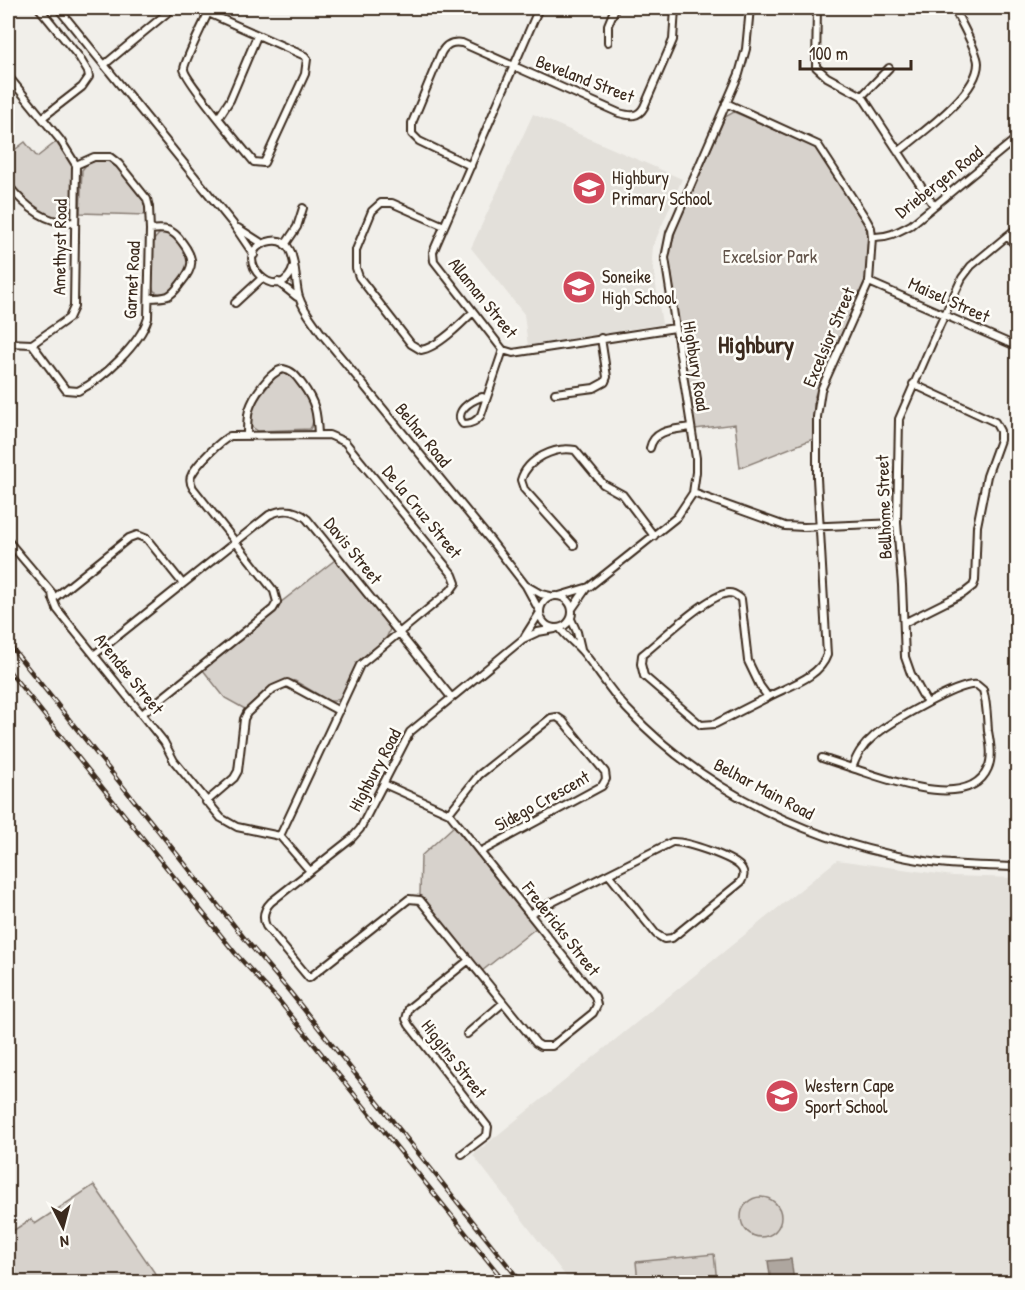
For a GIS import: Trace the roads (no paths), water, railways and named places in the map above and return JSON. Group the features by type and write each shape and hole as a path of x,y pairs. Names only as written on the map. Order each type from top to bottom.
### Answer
{"street":[{"path":"39,8 79,57 89,77 82,87 42,118"},
{"path":"58,8 233,224 254,255"},
{"path":"104,65 173,8"},
{"path":"196,8 305,56 308,65 266,162 259,164 254,162 193,87 184,71 185,63 208,14"},
{"name":"Allaman Street","path":"539,8 433,252 436,265 503,350 513,353 675,328"},
{"path":"608,42 608,25 615,8"},
{"name":"Beveland Street","path":"513,68 619,113 638,115 644,107 673,40 675,8"},
{"name":"Highbury Road","path":"693,493 696,472 691,427 665,258 675,219 743,60 750,8"},
{"path":"817,8 816,67 822,74 862,96 934,206"},
{"path":"898,152 960,99 976,72 978,60 954,8"},
{"path":"219,117 230,100 257,36"},
{"path":"471,166 419,141 412,134 412,123 441,53 448,44 458,42 513,68"},
{"path":"862,96 889,68"},
{"path":"8,76 76,165"},
{"name":"Excelsior Street","path":"726,103 818,146 866,219 871,228 872,237 869,282 821,390 818,403 819,526 827,655 822,666 817,671 715,724 701,725 644,676 641,659 712,599 735,594 741,599 743,606 748,661 760,686 768,696"},
{"name":"Driebergen Road","path":"872,237 880,238 911,225 1009,146 1017,137"},
{"name":"Garnet Road","path":"32,344 66,390 78,391 113,367 143,330 148,318 150,230 147,199 115,160 103,156 76,165"},
{"name":"Amethyst Road","path":"32,344 66,321 74,307 76,165"},
{"path":"8,185 22,202 51,220 61,223 75,222"},
{"path":"444,226 392,203 381,203 372,211 356,250 359,277 411,344 421,350 429,349 473,312"},
{"path":"285,245 297,227 303,208"},
{"path":"233,224 263,244"},
{"name":"Bellhome Street","path":"927,704 907,662 897,523 897,428 901,411 959,284 971,266 1017,227"},
{"path":"149,298 164,297 175,291 190,271 191,265 188,250 174,231 161,228 150,230"},
{"path":"1007,236 1017,248"},
{"path":"274,241 285,245 292,254 294,265 290,275 278,282 261,279 253,267 254,255 263,244 274,241"},
{"name":"Belhar Road","path":"294,265 300,300"},
{"path":"235,303 261,279"},
{"name":"Belhar Road","path":"278,282 300,300 337,353 526,586 539,612"},
{"name":"Maisel Street","path":"869,282 1017,347"},
{"path":"555,393 594,388 605,382 607,377 601,338"},
{"path":"8,343 32,344"},
{"path":"486,399 482,397 476,399 461,411 459,420 467,424 478,419 486,399 503,350"},
{"path":"247,435 248,416 252,403 273,374 283,369 294,373 311,396 316,409 318,435"},
{"path":"904,623 943,605 973,586 976,576 976,526 987,476 1000,435 999,426 995,422 913,384"},
{"path":"650,448 654,438 660,433 691,427"},
{"name":"De la Cruz Street","path":"235,542 193,488 190,480 193,473 222,441 230,436 329,435 345,442 455,577 456,583 454,588 360,665 280,836"},
{"path":"574,545 524,489 521,480 525,471 535,462 551,451 560,449 576,450 603,484 622,495 654,536"},
{"path":"581,650 571,619 572,609 586,589 677,517 693,493 786,526 897,523"},
{"name":"Davis Street","path":"94,655 274,512 284,510 299,513 307,519 451,697"},
{"path":"53,599 129,538 137,535 147,539 183,584"},
{"name":"Arendse Street","path":"8,541 52,593 57,609 164,742 174,761 206,802 229,824 280,836"},
{"path":"142,714 275,607 276,593 235,542"},
{"name":"Belhar Road","path":"526,586 541,594 555,596"},
{"path":"581,650 557,629 546,626 539,612 545,600 586,589"},
{"path":"555,596 567,601 572,609"},
{"name":"Highbury Road","path":"523,639 535,623 539,612"},
{"path":"557,629 571,619"},
{"name":"Highbury Road","path":"469,960 420,900 409,899 309,978 266,926 264,917 268,905 360,829 410,732 523,639 538,632 557,629"},
{"name":"Belhar Main Road","path":"581,650 626,708 674,752 710,779 786,821 862,847 919,860 949,864 1017,867"},
{"path":"206,802 234,778 244,719 247,713 273,689 283,683 292,684 339,711"},
{"path":"822,758 852,768 926,789 963,790 969,788 988,769 990,754 983,690 972,684 927,704 874,735 857,754 852,768"},
{"name":"Sidego Crescent","path":"449,813 479,775 551,718 562,719 605,772 606,779 602,786 480,852"},
{"name":"Fredericks Street","path":"384,784 449,813 595,996 596,1008 593,1013 552,1046 536,1043 469,960"},
{"path":"280,836 310,871"},
{"path":"529,914 664,845 680,841 735,862 744,871 741,882 672,938 664,939 656,934 609,874"},
{"name":"Higgins Street","path":"462,1154 487,1135 488,1127 409,1025 406,1018 409,1008 469,960"},
{"path":"467,1034 503,1003"}],"railway":[{"path":"8,643 521,1282"},
{"path":"8,670 235,953 280,1002 505,1282"}],"place":[{"name":"Highbury Primary School","path":"589,188"},
{"name":"Soneike High School","path":"579,287"},
{"name":"Western Cape Sport School","path":"782,1096"}],"district":[{"name":"Highbury","path":"756,345"}],"park label":[{"name":"Excelsior Park","path":"770,257"}]}
